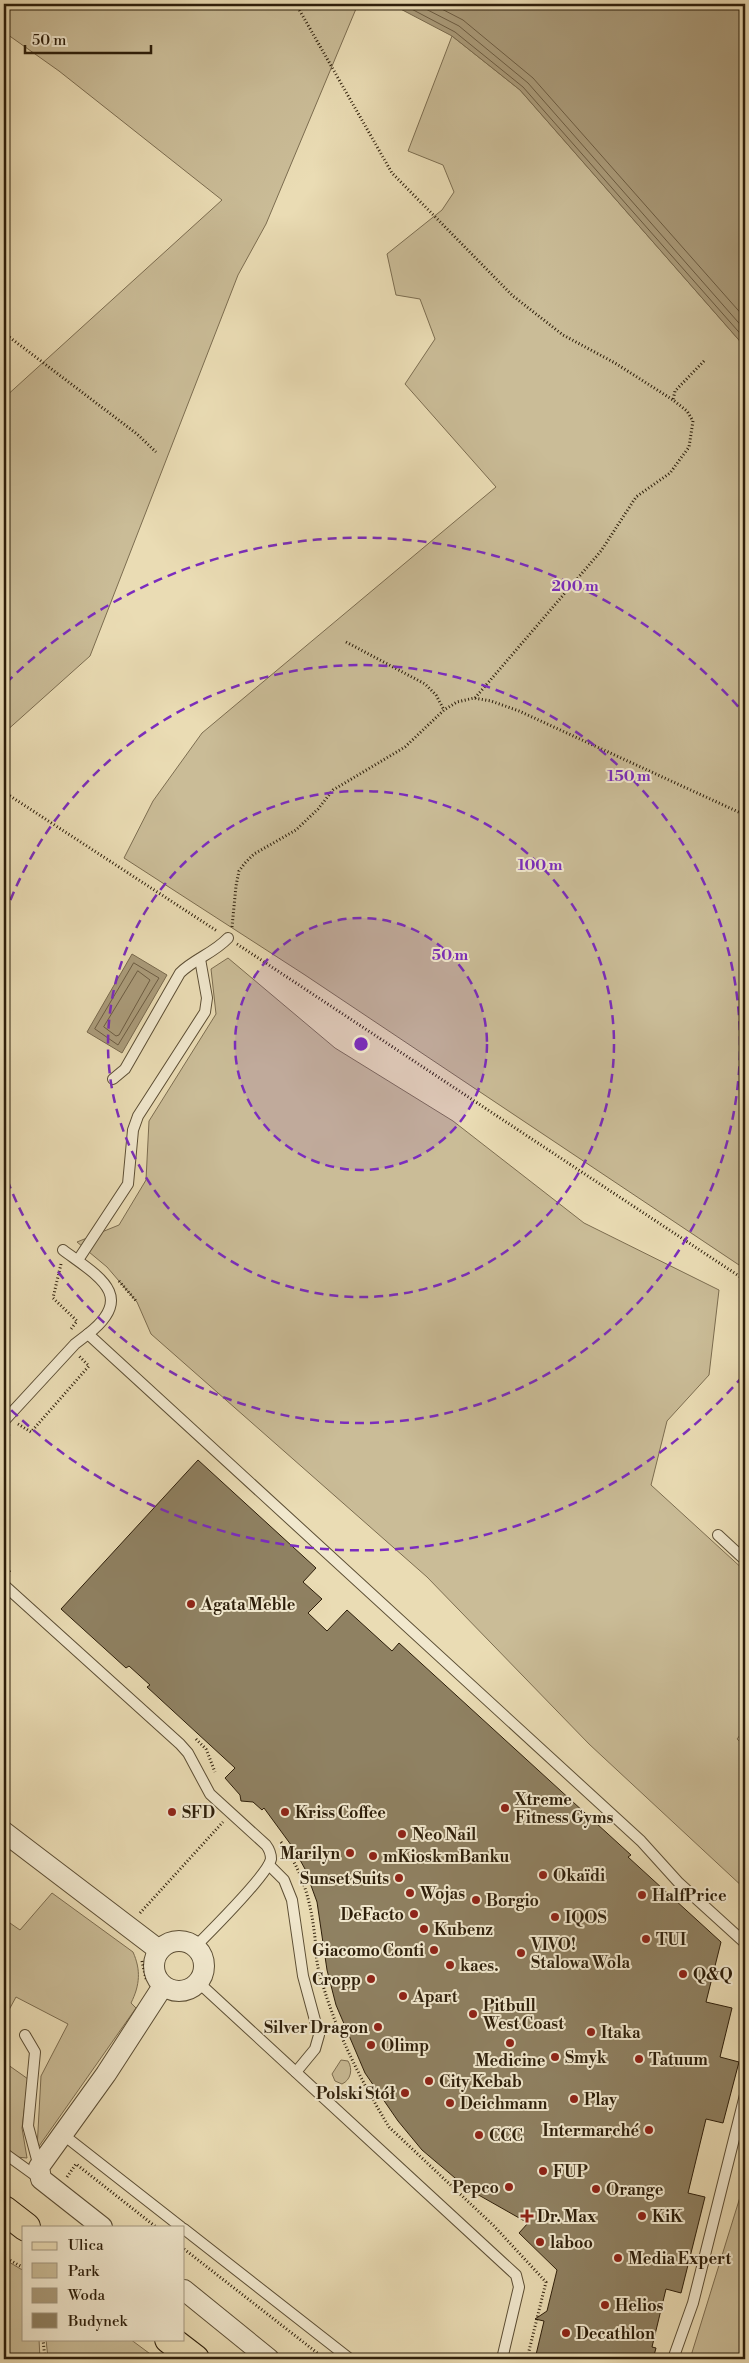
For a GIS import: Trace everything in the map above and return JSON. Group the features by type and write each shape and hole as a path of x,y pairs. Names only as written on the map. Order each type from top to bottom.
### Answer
{"main road":[{"path":"4,2210 25,2226"},
{"path":"170,2340 195,2359"}],"street":[{"path":"4,1832 159,1950"},
{"path":"179,1941 195,1947 200,1952 204,1964 198,1982 181,1991 163,1986 155,1972 154,1964 159,1950 168,1943 179,1941"},
{"path":"101,2226 40,2173 61,2133 106,2074 163,1986"},
{"path":"185,2291 270,2359"}],"lane":[{"path":"113,1079 125,1069 180,973 221,946 228,938"},
{"path":"78,1260 128,1184 133,1130 138,1116 205,1012 207,998 200,960"},
{"path":"4,1421 75,1344 106,1316 112,1306 112,1298 102,1282 78,1260 63,1250"},
{"path":"88,1334 641,1840 679,1883 745,1943"},
{"path":"718,1535 745,1560"},
{"path":"4,1585 180,1744 188,1754 210,1794 270,1852 269,1865 195,1947"},
{"path":"269,1865 284,1880 292,1900 303,1976 319,2035 315,2050 296,2072"},
{"path":"198,1982 516,2275 519,2287 502,2359"},
{"path":"26,2035 35,2052 28,2126 40,2173"},
{"path":"673,2359 694,2303 745,2095"},
{"path":"61,2133 180,2226"},
{"path":"4,2153 40,2173"},
{"path":"185,2230 350,2359"}],"path":[{"path":"296,4 392,173 513,296 563,335 615,363 673,400 687,411 693,421 689,448 670,473 636,497 601,551 474,698"},
{"path":"4,333 137,434 156,452"},
{"path":"673,400 675,391 705,360"},
{"path":"346,642 425,684 436,695 444,710"},
{"path":"228,938 233,923 239,871 246,862 254,854 296,830 318,809 333,790 405,747 444,710 457,702 474,698 491,701 519,711 745,815"},
{"path":"4,792 745,1280"},
{"path":"128,1928 230,1814"},
{"path":"253,1834 271,1829 286,1848 306,1883 319,1973 330,2008 350,2058 389,2127 494,2226 546,2282 527,2359"},
{"path":"68,2175 76,2164 155,2226"},
{"path":"185,2250 325,2359"},
{"path":"4,2257 22,2267"},
{"path":"43,2340 44,2359"}],"green space":[{"path":"4,4 358,4 266,224 238,275 90,656 4,733 4,398 222,200 59,71 4,32"},
{"path":"452,36 520,90 745,347 745,1269 305,975 124,858 153,801 202,733 496,487 405,384 435,339 420,299 396,295 387,254 442,210 454,192 443,165 408,151"},
{"path":"228,958 335,1048 453,1121 584,1223 719,1290 709,1375 667,1421 651,1485 745,1571 745,1729 737,1739 745,1746 745,1889 589,1744 427,1577 151,1334 137,1302 107,1267 77,1242 119,1225 146,1180 149,1121 216,1014 211,969"},
{"path":"52,1893 133,1952 138,1971 138,1984 131,2003 136,2008 37,2149 41,2076 68,2024 16,1997 4,2019 4,1925 7,1921 20,1930"},
{"path":"341,2060 348,2061 351,2071 347,2080 342,2084 335,2081 332,2074"},
{"path":"4,2062 28,2079 22,2128 27,2158 16,2157 4,2147"},
{"path":"745,2181 745,2359 690,2359"},
{"path":"4,2259 22,2270 22,2340 39,2340 40,2359 4,2359"},
{"path":"46,2340 131,2340 157,2359 48,2359"}],"water":[{"path":"391,4 745,4 745,347 520,90 452,36"},
{"path":"132,954 167,975 122,1053 87,1032"}],"building":[{"name":"VIVO! Stalowa Wola","path":"198,1460 316,1568 303,1582 322,1599 308,1613 327,1631 347,1610 392,1651 399,1643 631,1855 628,1857 721,1942 706,2002 732,2008 720,2057 739,2062 723,2123 706,2119 688,2193 705,2197 681,2293 666,2289 652,2347 656,2348 653,2359 535,2359 544,2321 535,2319 547,2311 557,2270 519,2233 528,2223 468,2189 422,2150 398,2121 365,2073 336,2005 327,1970 317,1902 305,1869 294,1849 264,1808 262,1810 253,1802 241,1801 240,1795 225,1778 235,1768 147,1687 150,1685 129,1666 126,1668 61,1609"}],"place":[{"name":"Agata Meble","path":"191,1604"},
{"name":"Xtreme Fitness Gyms","path":"505,1808"},
{"name":"SFD","path":"172,1812"},
{"name":"Kriss Coffee","path":"285,1812"},
{"name":"Neo Nail","path":"402,1834"},
{"name":"Marilyn","path":"350,1853"},
{"name":"mKiosk mBanku","path":"373,1856"},
{"name":"Okaïdi","path":"543,1875"},
{"name":"Sunset Suits","path":"399,1878"},
{"name":"Wojas","path":"410,1893"},
{"name":"HalfPrice","path":"642,1895"},
{"name":"Borgio","path":"476,1900"},
{"name":"DeFacto","path":"414,1914"},
{"name":"IQOS","path":"555,1917"},
{"name":"Kubenz","path":"424,1929"},
{"name":"TUI","path":"646,1939"},
{"name":"Giacomo Conti","path":"434,1950"},
{"name":"VIVO! Stalowa Wola","path":"521,1953"},
{"name":"kaes.","path":"450,1965"},
{"name":"Q&Q","path":"683,1974"},
{"name":"Cropp","path":"371,1979"},
{"name":"Apart","path":"403,1996"},
{"name":"Pitbull West Coast","path":"473,2014"},
{"name":"Silver Dragon","path":"378,2027"},
{"name":"Itaka","path":"591,2032"},
{"name":"Medicine","path":"510,2043"},
{"name":"Olimp","path":"371,2045"},
{"name":"Smyk","path":"555,2057"},
{"name":"Tatuum","path":"639,2059"},
{"name":"City Kebab","path":"429,2081"},
{"name":"Polski Stół","path":"405,2093"},
{"name":"Play","path":"574,2099"},
{"name":"Deichmann","path":"450,2103"},
{"name":"Intermarché","path":"649,2130"},
{"name":"CCC","path":"479,2135"},
{"name":"FUP","path":"543,2171"},
{"name":"Pepco","path":"509,2187"},
{"name":"Orange","path":"596,2189"},
{"name":"Dr. Max","path":"527,2216"},
{"name":"KiK","path":"642,2216"},
{"name":"laboo","path":"540,2242"},
{"name":"Media Expert","path":"618,2258"},
{"name":"Helios","path":"605,2305"},
{"name":"Decathlon","path":"566,2333"}]}
